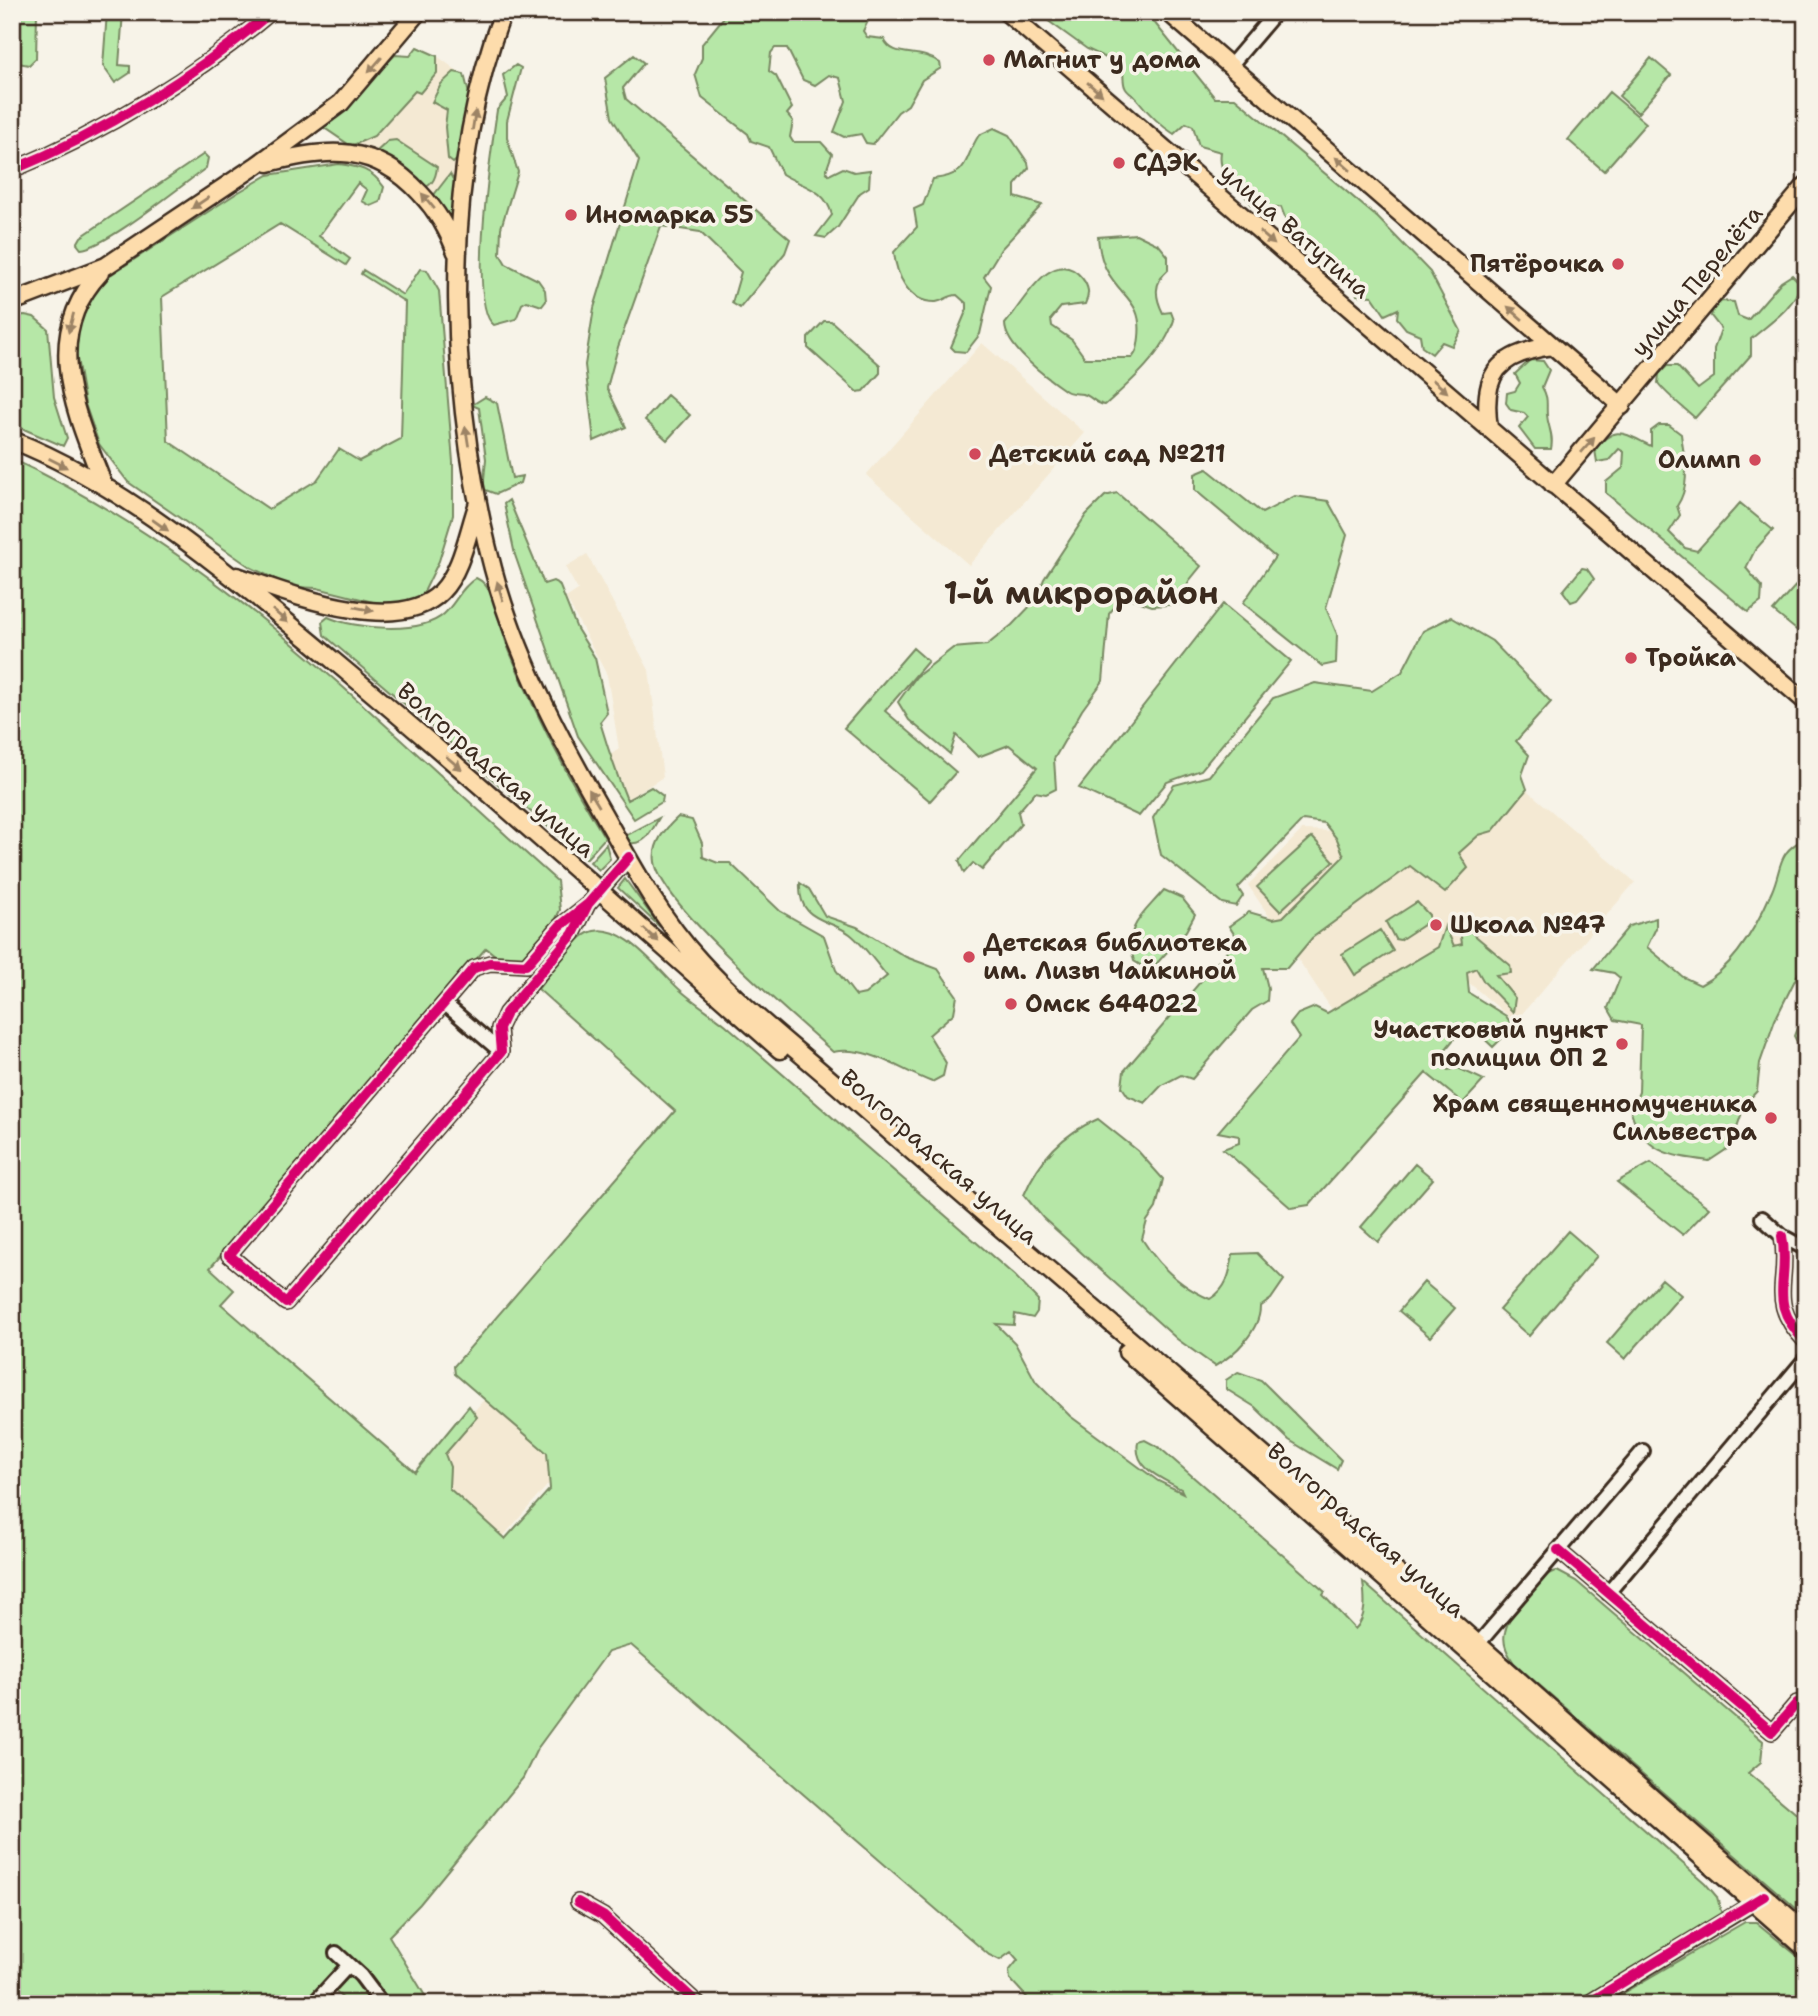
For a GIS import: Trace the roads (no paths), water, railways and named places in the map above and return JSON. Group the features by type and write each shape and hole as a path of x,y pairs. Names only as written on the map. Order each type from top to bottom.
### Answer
{"main road":[{"path":"12,302 106,266 257,165 341,103 418,12"},
{"path":"458,261 461,209 475,111 503,12"},
{"name":"улица Ватутина","path":"1006,12 1806,702"},
{"path":"1168,12 1622,406 1553,485"},
{"path":"257,165 293,156 342,152 382,162 406,178 440,216 458,261"},
{"name":"улица Перелёта","path":"1622,406 1806,185"},
{"name":"Волгоградская улица","path":"458,261 463,407 478,503 500,593 540,695 583,781 683,941 725,985 1479,1643 1759,1900 1806,1949"},
{"path":"104,486 75,409 66,345 69,322 83,291 106,266"},
{"path":"1489,428 1485,397 1497,369 1521,350 1553,346"},
{"name":"Волгоградская улица","path":"12,440 104,486 228,573 601,889 1759,1900 1806,1932"},
{"path":"228,573 317,601 379,612 406,612 425,605 443,591 457,565 478,503"}],"street":[{"path":"12,170 120,116 189,73 271,12"},
{"path":"1230,65 1276,12"},
{"path":"588,904 573,934 506,1013 499,1028 501,1052 286,1303 229,1255 474,968 481,964 527,965 560,926 588,904 629,857"},
{"path":"444,1003 501,1052"},
{"path":"1762,1218 1782,1236 1806,1249"},
{"path":"1782,1236 1786,1255 1780,1285 1782,1305 1789,1325 1806,1342"},
{"path":"1608,1593 1806,1358"},
{"path":"1479,1643 1643,1451"},
{"path":"1558,1550 1772,1732 1797,1703 1806,1711"},
{"path":"1587,2004 1759,1900"},
{"path":"578,1902 603,1916 698,2004"},
{"path":"336,1953 361,1976 382,2004"},
{"path":"313,2004 348,1966"}],"place":[{"name":"Магнит у дома","path":"989,60"},
{"name":"СДЭК","path":"1119,163"},
{"name":"Иномарка 55","path":"571,215"},
{"name":"Пятёрочка","path":"1618,264"},
{"name":"Детский сад №211","path":"975,454"},
{"name":"Олимп","path":"1755,460"},
{"name":"Тройка","path":"1631,658"},
{"name":"Школа №47","path":"1436,925"},
{"name":"Детская библиотека им. Лизы Чайкиной","path":"969,957"},
{"name":"Омск 644022","path":"1011,1004"},
{"name":"Участковый пункт полиции ОП 2","path":"1622,1044"},
{"name":"Храм священномученика Сильвестра","path":"1771,1118"}],"district":[{"name":"1-й микрорайон","path":"1081,593"}]}
